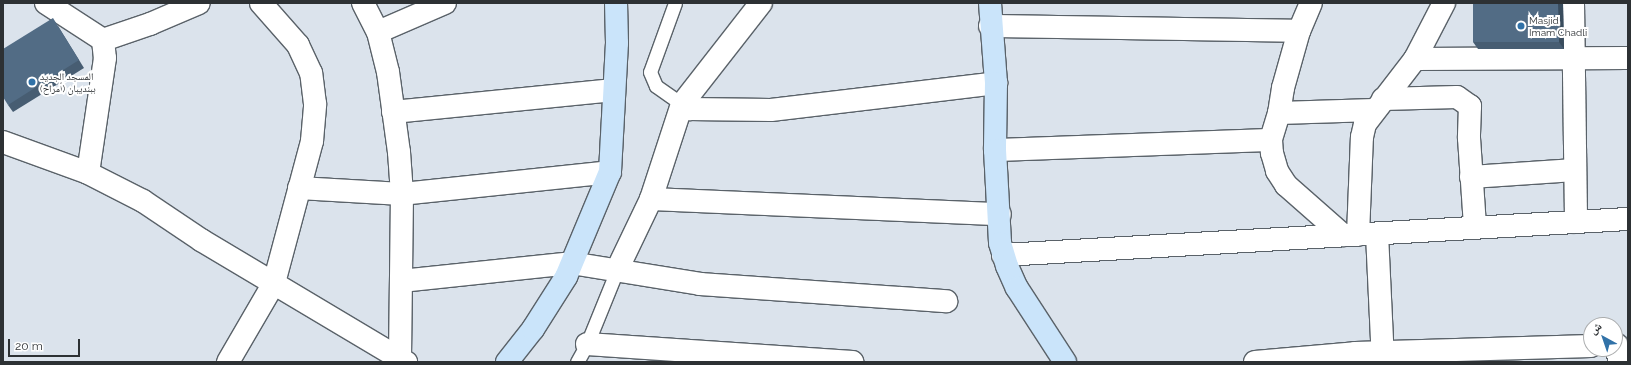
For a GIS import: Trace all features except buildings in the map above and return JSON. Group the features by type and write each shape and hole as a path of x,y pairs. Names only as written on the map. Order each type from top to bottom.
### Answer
{"street":[{"path":"46,3 103,40"},
{"path":"103,40 150,24 198,3"},
{"path":"228,362 274,283 312,141 315,104 311,72 298,45 261,3"},
{"path":"364,3 378,32 388,72 394,112 402,194 401,281 403,359"},
{"path":"378,32 445,3"},
{"path":"507,362 553,299 571,263 610,172 616,3"},
{"path":"617,270 651,199 682,104 761,3"},
{"path":"990,3 990,26 996,83 995,150 1000,214 1000,243 1016,288 1065,362"},
{"path":"1311,3 1299,31 1282,88 1279,112 1271,140 1277,170 1286,185 1359,235"},
{"path":"1382,357 1359,235 1362,137 1365,124 1415,59 1444,3"},
{"path":"1573,3 1572,60 1576,222"},
{"path":"990,26 1299,31"},
{"path":"88,173 105,58 103,40"},
{"path":"1415,59 1572,60 1628,58"},
{"path":"682,104 690,109 771,110 996,83"},
{"path":"394,112 614,90"},
{"path":"1279,112 1379,105 1450,97 1466,101 1470,106 1471,177 1475,228"},
{"path":"995,150 1271,140"},
{"path":"3,142 88,173 143,201 201,240 403,359"},
{"path":"1471,177 1575,170"},
{"path":"299,188 402,194 610,172"},
{"path":"651,199 1000,214"},
{"path":"1004,255 1628,219"},
{"path":"401,281 571,263 700,284 946,301"},
{"path":"1264,362 1382,357 1504,355 1583,347"},
{"path":"582,353 852,362"}],"lane":[{"path":"675,3 650,72 656,86 682,104"},
{"path":"582,353 617,270"}],"place":[{"name":"Masjid Imam Chadli","path":"1521,26"},
{"name":"المسجد الجديد (أمراح) ببنديبان","path":"32,82"}]}
